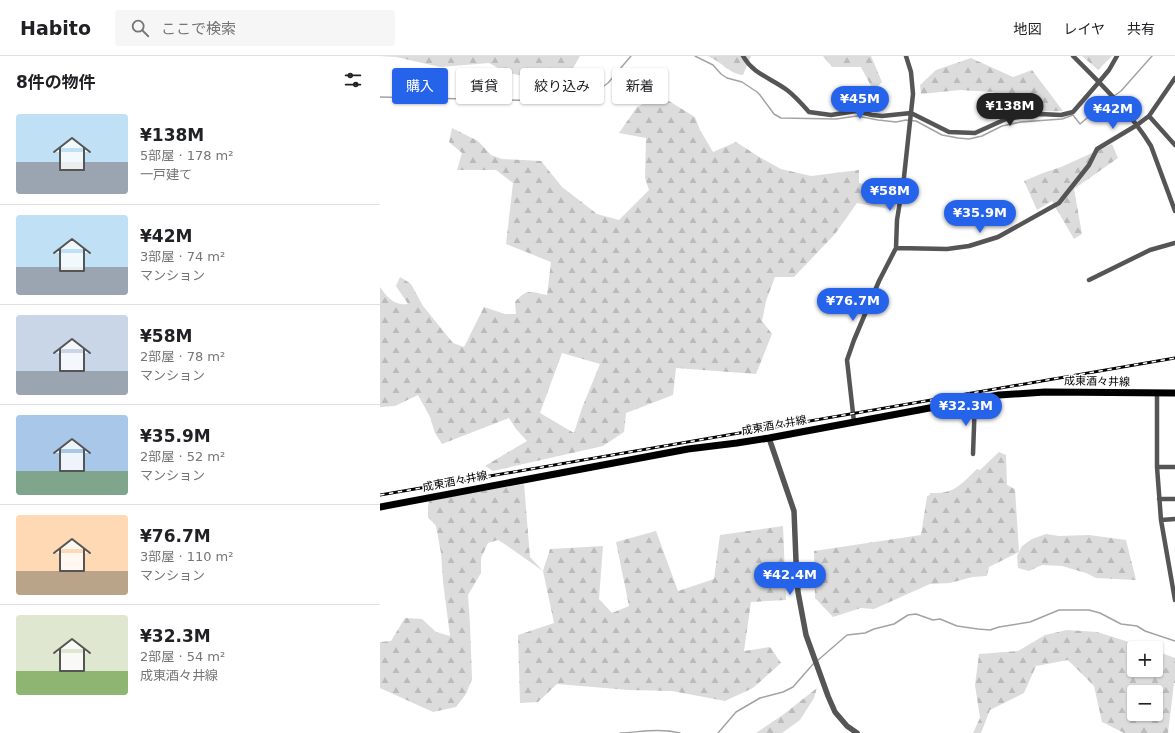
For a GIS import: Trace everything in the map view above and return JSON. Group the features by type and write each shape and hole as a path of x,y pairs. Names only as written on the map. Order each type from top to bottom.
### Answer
{"main road":[{"name":"成東酒々井線","path":"380,507 688,449 769,438 999,395 1032,392 1175,393"}],"street":[{"path":"743,56 754,70 788,90 809,112 831,115 856,111 882,116 911,113 949,132 975,133 1006,119 1040,114 1061,115 1073,112 1109,70 1116,56"},
{"path":"854,422 847,360 879,281 896,248 897,220 904,177 913,94 906,56"},
{"path":"1073,56 1099,82 1137,125 1151,146 1175,211"},
{"path":"896,248 947,249 969,246 998,237 1059,203 1089,166 1097,149 1149,116 1175,78"},
{"path":"1149,116 1175,145"},
{"path":"1089,280 1150,250 1175,243"},
{"path":"1157,392 1157,467 1159,499 1161,520 1173,579 1175,600"},
{"path":"973,454 974,400"},
{"path":"769,438 794,511 798,592 806,635 835,712 847,726 857,733"},
{"path":"1157,467 1175,467"},
{"path":"1159,499 1175,499"},
{"path":"1161,520 1175,519"}],"green space":[{"path":"380,56 580,56 573,68 520,68 520,75 512,74 512,68 498,68 489,63 440,67 396,57"},
{"path":"707,56 751,56 743,75 729,70"},
{"path":"823,56 871,56 882,82 878,86 871,86 861,67 832,67"},
{"path":"1082,56 1112,56 1098,70"},
{"path":"971,58 1013,77 1032,70 1063,111 1017,112 1011,102 993,92 960,90 921,94 920,85 936,70"},
{"path":"669,101 695,117 700,130 713,152 736,142 781,169 811,176 859,170 859,183 897,194 895,210 857,203 835,234 794,277 775,277 766,301 762,321 772,334 756,374 676,368 673,395 626,413 624,432 603,446 493,471 485,466 527,441 516,429 509,418 442,444 435,433 430,417 418,395 395,406 380,407 380,287 391,300 399,304 408,304 396,286 400,277 411,284 423,306 453,343 464,347 484,307 505,314 516,314 515,302 526,293 533,292 547,295 551,262 506,244 513,183 496,170 457,170 462,153 449,142 452,128 478,141 491,155 502,159 541,161 562,187 597,214 619,220 649,190 645,178 646,138 619,133 637,107 643,104 668,104","holes":["562,353 600,364 582,408 574,433 540,413"]},
{"path":"1112,144 1118,158 1074,189 1082,234 1074,239 1052,201 1037,210 1024,181 1061,167"},
{"path":"999,452 1006,455 1007,485 1015,489 1019,552 989,567 987,576 972,577 950,583 930,584 874,609 861,608 833,617 815,598 814,551 921,535 927,496 930,495 930,493 946,492 956,487 977,469 980,470"},
{"path":"524,484 530,557 543,571 498,540 488,543 481,558 481,573 468,595 472,679 466,694 456,707 433,712 380,688 380,642 391,641 405,618 422,619 436,632 450,636 441,553 436,526 428,517 429,501"},
{"path":"783,526 786,600 751,602 744,651 770,647 781,663 753,688 725,701 672,691 629,690 557,684 538,702 520,703 518,635 554,623 543,571 550,549 603,546 599,599 612,613 629,606 616,542 656,531 678,591 714,579 720,535"},
{"path":"1046,534 1059,536 1089,535 1126,540 1136,580 1096,578 1086,573 1062,566 1042,565 1029,571 1018,568 1017,556 1022,546 1032,539"},
{"path":"1067,630 1097,632 1127,641 1127,677 1163,677 1163,654 1175,658 1175,683 1168,733 1124,733 1102,722 1094,686 1068,660 1036,666 1024,693 990,710 981,733 973,733 980,718 975,685 979,654 1018,651 1045,635"},
{"path":"817,688 814,698 800,720 782,733 756,733 784,714"}],"waterway":[{"path":"380,97 553,101 601,88 608,83 631,56"},
{"path":"695,56 713,65 727,78 742,82 757,92 774,114 781,118 836,119 857,116 896,122 906,120 916,121 942,135 969,139 982,136 1002,126 1021,122 1062,119 1073,115 1080,124 1121,91 1152,56"},
{"path":"817,661 847,635 865,633 894,624 908,615 916,614 933,620 940,619 957,626 990,630 1030,622 1059,610 1089,610 1100,613 1121,624 1137,626 1145,631 1175,641"},
{"path":"718,733 736,712 760,698 783,692 793,687 814,663"},
{"path":"620,733 658,731 680,733"}],"railway":[{"path":"380,495 1175,358"}]}
